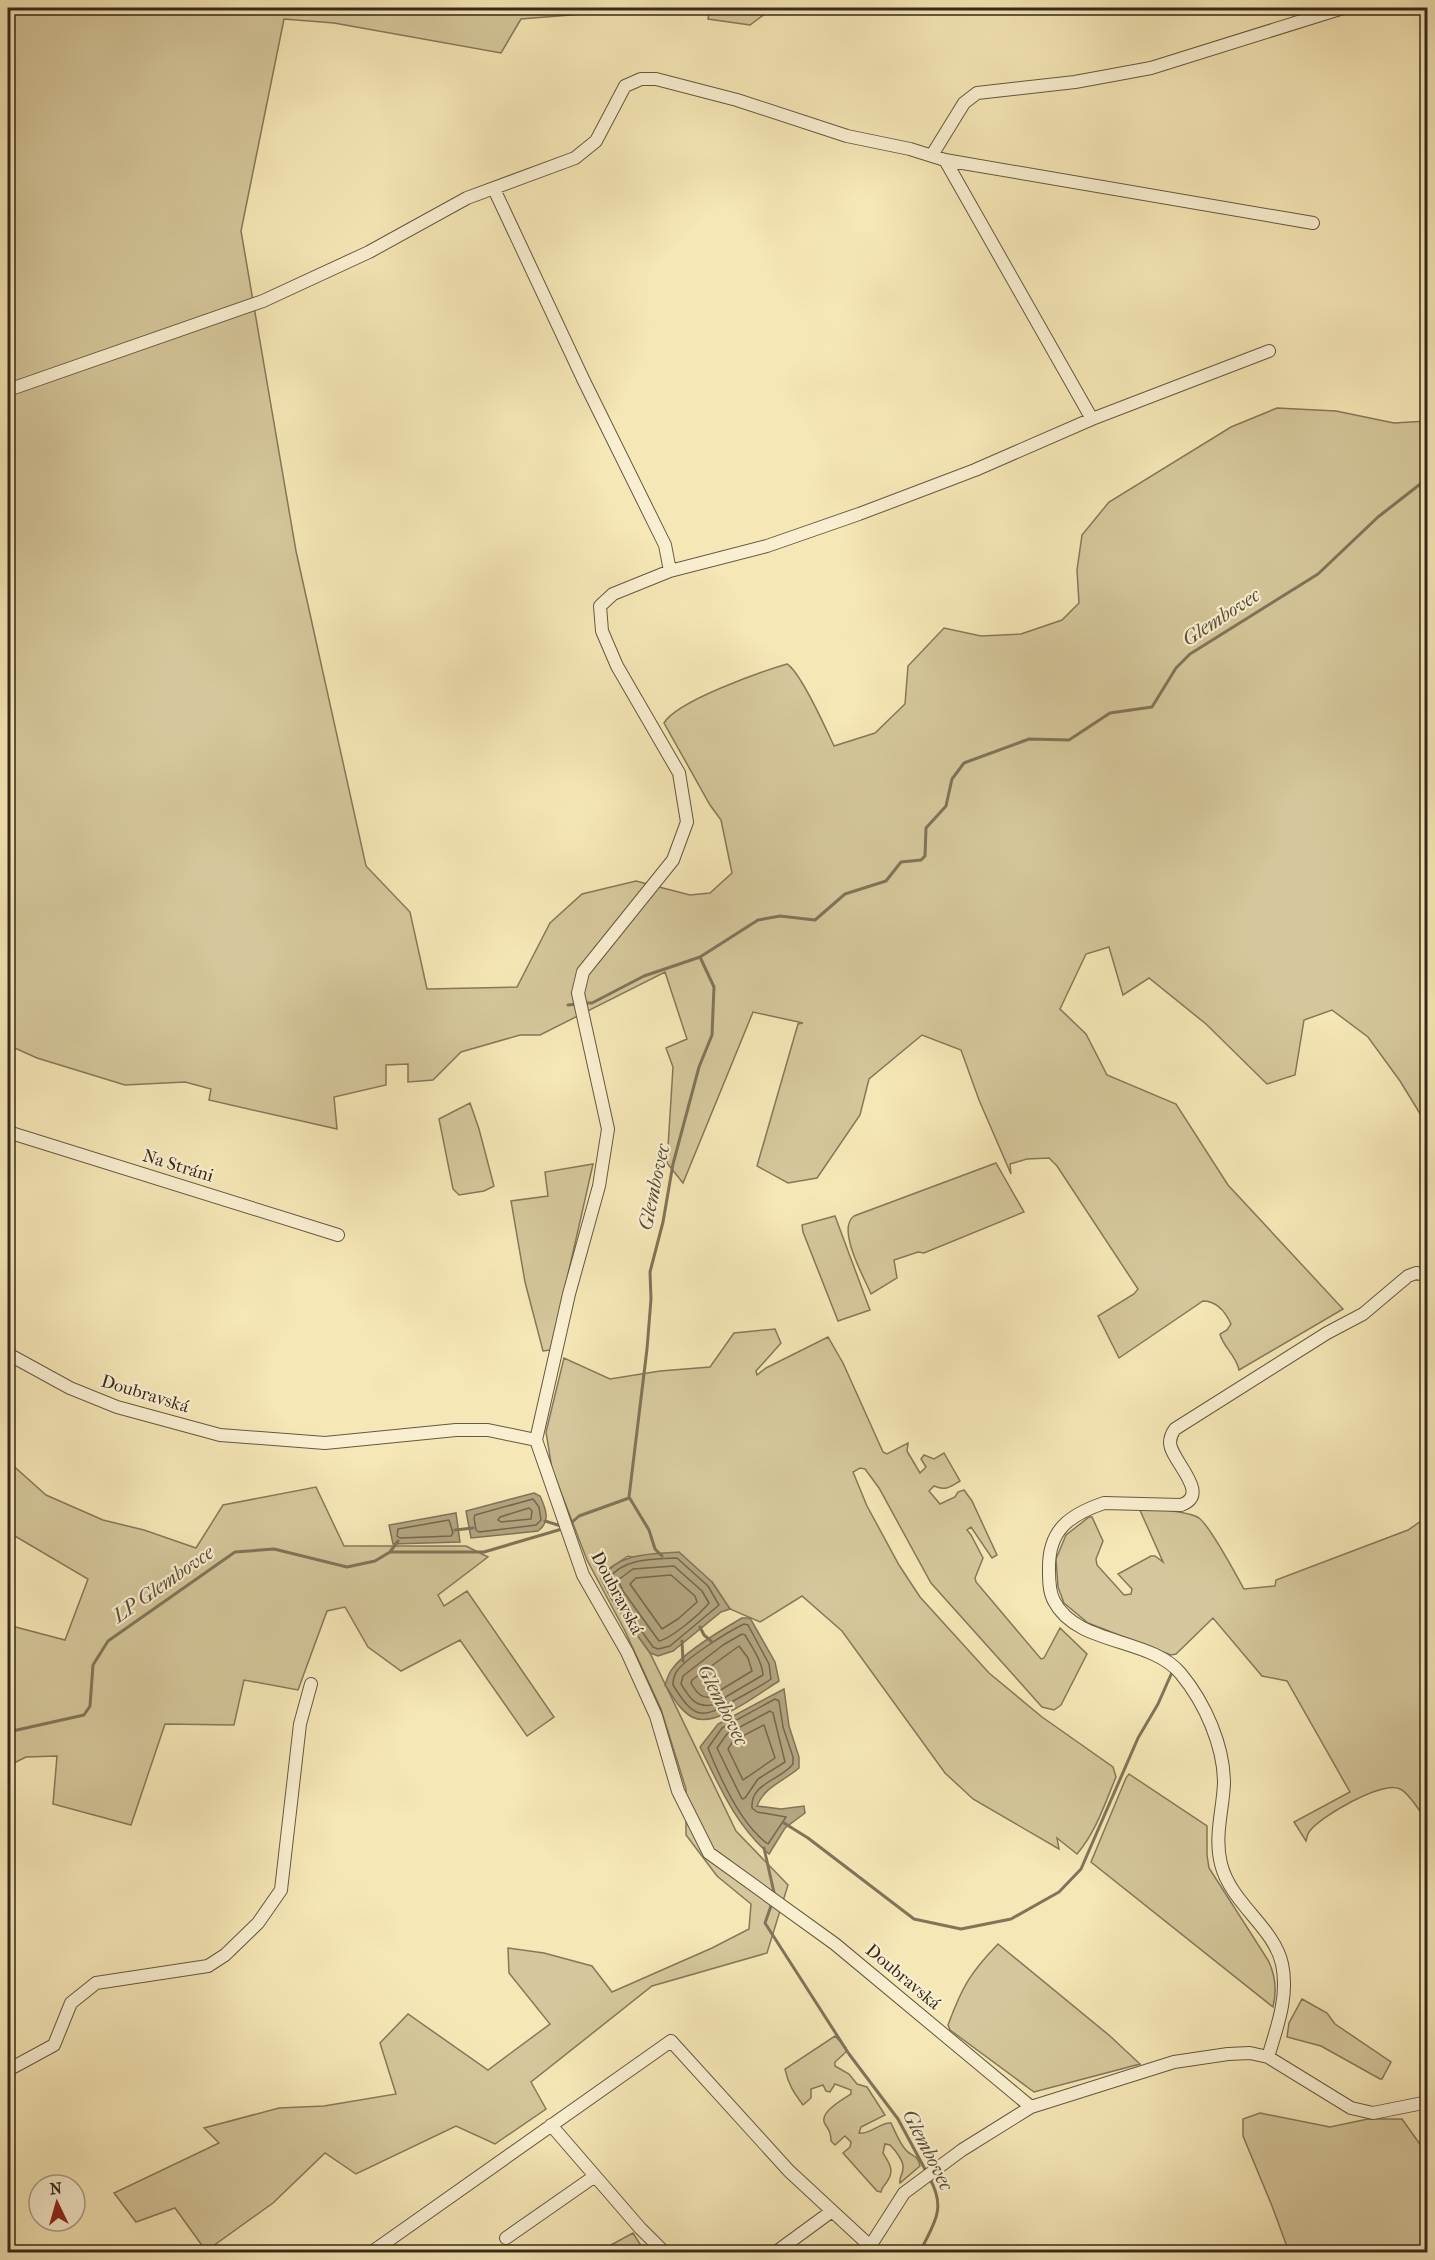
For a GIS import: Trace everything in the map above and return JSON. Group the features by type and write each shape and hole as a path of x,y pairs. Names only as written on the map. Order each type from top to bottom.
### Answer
{"street":[{"path":"932,155 964,103 977,93 1075,82 1151,68 1343,8"},
{"path":"8,390 206,323 263,301 369,252 467,198 575,158 596,141 625,86 641,79 656,79 737,100 847,136 945,160 1313,223"},
{"path":"945,160 1092,419"},
{"path":"494,189 584,381 665,545 670,571"},
{"path":"537,1440 569,1294 599,1186 608,1129 578,993 583,972 673,860 687,822 679,773 617,666 602,631 600,606 613,594 670,571 767,546 859,514 975,470 1092,419 1269,351"},
{"name":"Na Stráni","path":"8,1132 338,1235"},
{"path":"1268,2057 1283,2003 1285,1983 1282,1962 1267,1934 1233,1892 1221,1863 1218,1833 1224,1784 1223,1760 1209,1722 1181,1674 1169,1663 1155,1655 1084,1629 1066,1617 1053,1601 1049,1553 1054,1538 1070,1519 1104,1503 1181,1505 1188,1502 1192,1486 1170,1443 1175,1429 1328,1333 1363,1314 1408,1276 1428,1275"},
{"name":"Doubravská","path":"8,1354 70,1388 117,1407 220,1435 325,1443 456,1430 488,1430 537,1440 583,1575 632,1662 656,1716 678,1791 708,1853 835,1944 1031,2107"},
{"path":"8,2070 54,2045 71,2003 96,1983 208,1965 225,1955 258,1923 281,1890 300,1724 311,1684"},
{"path":"372,2253 671,2041 789,2171 868,2249 904,2193 962,2150 1031,2107 1174,2062 1250,2053 1268,2057 1351,2108 1373,2113 1428,2102"},
{"path":"551,2125 664,2253"},
{"path":"506,2238 594,2176"},
{"path":"776,2253 832,2211"}],"shaded area":[{"path":"8,8 621,8 620,11 521,19 501,53 334,23 284,19 241,231 296,551 366,866 410,912 427,989 517,987 550,923 582,894 636,881 690,895 710,893 732,873 721,820 710,805 664,723 672,714 685,706 720,688 787,664 806,689 834,746 875,733 905,704 908,666 944,628 981,636 1021,634 1062,620 1079,603 1077,570 1082,535 1109,502 1231,427 1277,408 1336,411 1394,423 1427,421 1427,1125 1400,1081 1368,1037 1332,1010 1304,1020 1295,1075 1267,1084 1206,1024 1149,978 1123,995 1109,947 1086,954 1060,1009 1086,1034 1107,1075 1176,1104 1228,1185 1343,1309 1239,1370 1220,1334 1231,1324 1229,1319 1216,1305 1203,1301 1119,1358 1098,1316 1134,1294 1138,1289 1057,1166 1049,1158 1027,1159 1010,1164 1011,1174 979,1100 961,1050 922,1035 869,1079 860,1115 817,1178 788,1183 757,1166 798,1024 803,1023 753,1012 683,1183 667,1163 673,1067 666,1048 687,1039 665,972 540,1035 520,1035 461,1052 433,1080 408,1082 408,1064 386,1065 386,1085 334,1097 337,1129 209,1100 211,1089 185,1082 125,1085 37,1058 8,1045"},
{"path":"710,8 773,8 750,25 708,19"},
{"path":"470,1103 494,1186 484,1191 459,1195 453,1189 439,1119"},
{"path":"996,1163 1024,1212 924,1253 918,1252 894,1260 897,1278 871,1294 850,1242 849,1222 854,1216"},
{"path":"593,1164 552,1345 550,1350 543,1351 525,1282 511,1201 548,1196 545,1172"},
{"path":"835,1216 870,1310 838,1321 802,1225"},
{"path":"775,1329 781,1343 756,1371 757,1375 766,1368 828,1337 843,1363 883,1452 887,1454 908,1443 907,1451 920,1473 926,1467 921,1459 924,1455 934,1459 944,1453 960,1481 951,1487 934,1486 929,1491 940,1504 964,1490 972,1501 997,1555 992,1558 971,1527 967,1530 983,1558 975,1578 976,1582 1041,1659 1044,1658 1060,1628 1087,1654 1061,1705 1054,1710 1042,1707 931,1583 879,1488 865,1469 860,1468 853,1472 867,1506 899,1565 920,1597 989,1673 1042,1717 1113,1767 1116,1777 1100,1817 1084,1845 1077,1854 1057,1838 1059,1849 973,1799 945,1773 842,1631 802,1596 760,1622 730,1609 712,1582 628,1556 607,1570 602,1579 611,1598 650,1653 736,1831 788,1885 767,1953 652,1986 531,2082 546,2109 495,2144 456,2126 356,2174 325,2153 273,2203 206,2251 175,2208 136,2222 114,2193 219,2143 204,2128 279,2108 324,2106 396,2094 380,2043 408,2014 488,2070 550,2024 509,1973 508,1948 544,1953 592,1966 612,1992 712,1948 749,1929 751,1904 717,1876 686,1835 686,1789 661,1709 625,1631 587,1560 552,1469 546,1432 564,1358 610,1379 660,1371 710,1367 734,1333"},
{"path":"8,1461 46,1495 103,1520 144,1530 196,1548 223,1505 316,1487 344,1546 466,1546 488,1557 438,1595 444,1606 467,1591 554,1717 527,1736 460,1640 401,1671 368,1647 345,1607 327,1611 298,1690 244,1680 234,1725 165,1724 131,1825 53,1804 57,1756 26,1757 8,1766 8,1625 65,1640 88,1579 8,1532"},
{"path":"1139,1508 1179,1512 1199,1518 1216,1541 1244,1589 1275,1586 1276,1580 1408,1530 1427,1517 1427,1822 1407,1795 1400,1789 1392,1788 1366,1795 1338,1809 1315,1825 1308,1833 1306,1841 1294,1822 1350,1792 1287,1681 1262,1676 1213,1618 1176,1654 1171,1655 1088,1623 1064,1603 1058,1587 1056,1559 1066,1535 1089,1517 1092,1517 1103,1541 1096,1559 1097,1565 1124,1595 1131,1594 1132,1589 1118,1574 1151,1556 1163,1562"},
{"path":"1129,1774 1207,1826 1209,1868 1268,1960 1275,1983 1273,2007 1091,1862"},
{"path":"998,1944 1110,2036 1140,2064 1034,2092 950,2030 948,2025 963,1990 980,1964"},
{"path":"1302,1999 1327,2013 1335,2024 1391,2062 1382,2079 1321,2046 1287,2037 1289,2023"},
{"path":"835,2036 846,2048 846,2052 835,2062 835,2066 849,2074 857,2084 867,2087 885,2115 861,2127 859,2133 891,2123 907,2152 916,2157 919,2162 920,2166 900,2183 902,2162 892,2147 885,2144 883,2153 891,2173 881,2192 877,2191 843,2153 850,2147 851,2142 845,2136 835,2145 831,2141 830,2132 825,2124 825,2115 828,2111 851,2094 851,2090 835,2084 830,2092 826,2091 823,2085 811,2089 811,2098 803,2105 786,2074 785,2069"},
{"path":"1260,2113 1330,2127 1368,2119 1402,2119 1427,2154 1427,2252 1289,2252 1243,2136 1243,2119"},
{"path":"633,2233 645,2252 598,2252"}],"water":[{"path":"534,1493 540,1496 546,1515 545,1524 538,1531 471,1538 466,1511"},
{"path":"456,1513 460,1542 393,1544 389,1525"},
{"path":"679,1552 712,1582 730,1609 721,1612 673,1651 658,1656 650,1653 611,1598 601,1579 608,1570 626,1559 646,1554"},
{"path":"742,1618 750,1618 775,1662 779,1681 724,1714 712,1718 692,1717 680,1707 665,1685 669,1674 679,1661 695,1648"},
{"path":"784,1689 789,1726 799,1757 799,1768 769,1789 757,1806 781,1809 804,1806 805,1813 785,1828 769,1854 738,1818 700,1747 718,1724"}],"waterway":[{"name":"Glembovec","path":"662,1556 655,1549 649,1530 629,1497 647,1349 651,1299 650,1272 663,1222 673,1164 699,1067 712,1035 714,987 700,957 758,920 780,916 815,920 845,894 886,881 901,862 921,860 925,856 926,828 946,806 952,779 964,763 1029,739 1069,740 1110,713 1152,707 1176,668 1190,654 1318,574 1378,517 1428,478"},
{"name":"LP Glembovce","path":"585,1003 592,1003 644,976 700,957"},
{"name":"LP Glembovce","path":"568,1005 578,1004"},
{"name":"LP Glembovce","path":"570,1524 579,1516 629,1498"},
{"path":"545,1521 561,1526"},
{"path":"455,1530 473,1528"},
{"name":"LP Glembovce","path":"8,1732 84,1715 90,1706 93,1665 108,1641 235,1552 274,1549 347,1567 375,1561 390,1552 484,1552 562,1529"},
{"path":"390,1552 398,1541"},
{"path":"700,1627 711,1641"},
{"name":"Glembovec","path":"682,1641 683,1661"},
{"path":"784,1823 808,1838 914,1919 961,1929 1011,1919 1059,1892 1081,1869 1138,1738 1158,1704 1173,1670"},
{"name":"Glembovec","path":"764,1848 775,1897"},
{"name":"Glembovec","path":"772,1903 765,1923 849,2054 898,2119 927,2173"},
{"name":"Glembovec","path":"920,2252 933,2225 938,2208 935,2190 930,2179"}]}
